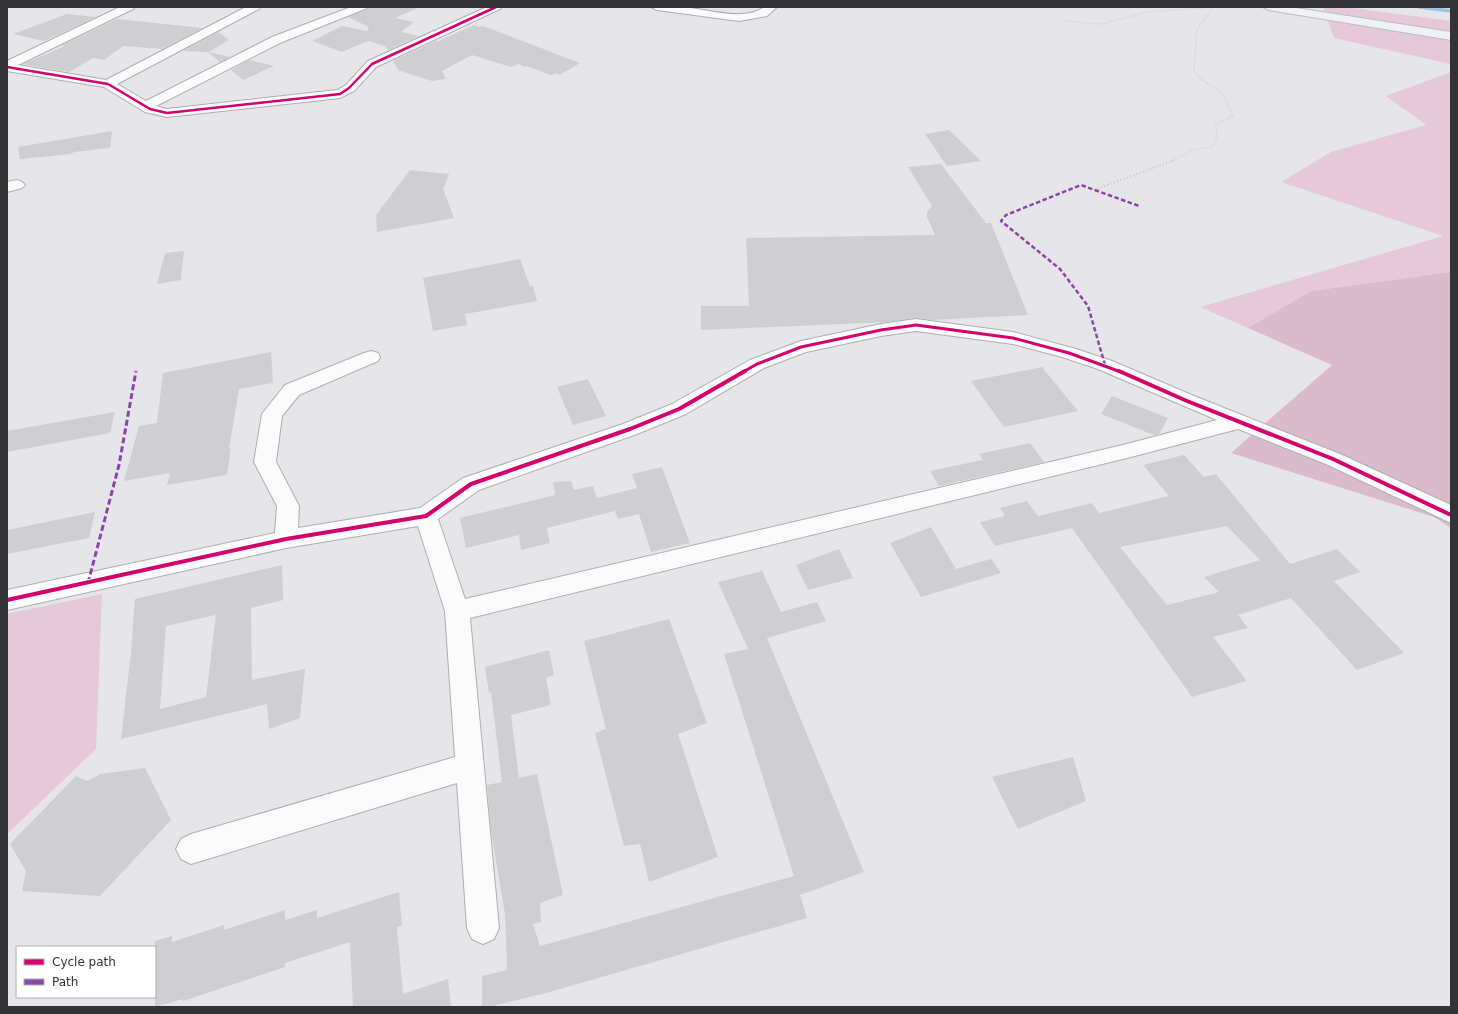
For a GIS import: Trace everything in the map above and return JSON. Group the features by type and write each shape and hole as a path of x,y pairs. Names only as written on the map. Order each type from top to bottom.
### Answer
{"main road":[{"path":"1269,7 1451,36"}],"street":[{"path":"7,67 129,7"},
{"path":"108,84 254,7"},
{"path":"146,106 276,40 361,7"},
{"path":"7,67 108,84 150,109 168,113 340,94 347,91 365,69 372,64 496,7"},
{"path":"657,7 739,18 763,14 771,7"},
{"path":"7,600 286,539 426,516 471,484 630,429 679,409 757,364 801,347 916,324 1013,338 1069,353 1105,365 1238,422 1334,459 1451,514"},
{"path":"286,539 288,506 265,462 272,414 292,390 371,357"},
{"path":"458,610 1127,451 1238,422"},
{"path":"426,516 458,610 483,928"},
{"path":"191,849 470,766"}],"path":[{"path":"1062,21 1102,24 1146,12 1214,7"},
{"path":"1094,190 1180,158 1193,150 1212,147 1217,136 1216,125 1233,116 1227,101 1219,91 1200,80 1194,72 1197,29 1214,7"}],"shaded area":[{"path":"1323,7 1345,7 1451,21 1451,64 1334,38"},
{"path":"1451,72 1451,272 1311,291 1248,328 1200,307 1443,236 1281,182 1331,152 1426,125 1386,96"},
{"path":"1451,272 1451,528 1434,517 1231,453 1332,365 1248,328 1311,291"},
{"path":"102,594 96,749 7,834 7,614"}],"building":[{"path":"368,7 420,7 395,18 414,22 401,32 419,36 388,50 385,46 368,41 342,52 312,41 342,26 367,31 369,27 348,17 366,10"},
{"path":"67,14 96,17 44,41 13,34"},
{"path":"117,19 203,28 162,49 123,46 104,60 93,58 69,72 23,64 65,46 62,45"},
{"path":"474,25 479,27 483,26 580,63 560,75 556,73 551,75 519,64 511,67 472,55 442,71 446,79 432,81 398,70 393,61"},
{"path":"218,32 229,40 209,52 230,57 220,62 208,52 183,51"},
{"path":"249,60 274,66 243,80 231,70"},
{"path":"949,130 981,161 947,166 925,134"},
{"path":"112,131 110,148 74,152 71,154 20,159 18,147"},
{"path":"941,164 986,223 991,223 1028,315 932,320 916,318 887,322 701,330 701,306 749,306 746,238 935,235 927,217 927,212 932,206 908,167"},
{"path":"410,170 449,174 443,189 454,218 377,232 376,215"},
{"path":"184,251 181,280 157,284 165,253"},
{"path":"520,259 530,286 533,286 537,301 465,314 467,325 433,331 423,278"},
{"path":"271,352 273,383 239,389 229,449 231,448 227,475 167,485 170,473 124,481 139,426 157,423 163,373"},
{"path":"1042,367 1078,411 1004,427 971,381"},
{"path":"588,379 606,416 573,425 557,387"},
{"path":"1112,396 1168,418 1159,434 1154,435 1101,414"},
{"path":"115,412 110,433 7,452 7,431"},
{"path":"1030,443 1044,462 939,486 930,471 983,460 979,454"},
{"path":"1184,455 1204,477 1216,474 1290,564 1337,549 1360,572 1334,581 1404,653 1357,670 1291,598 1238,615 1248,628 1213,637 1247,681 1192,697 1072,528 995,546 980,522 1005,516 1000,508 1027,501 1038,516 1092,503 1099,513 1169,496 1143,465","holes":["1227,526 1260,560 1204,577 1219,592 1167,605 1120,547"]},
{"path":"662,467 690,543 651,552 639,514 618,519 615,511 547,528 550,543 521,550 519,535 466,548 460,518 555,495 553,482 571,481 574,490 593,486 597,498 637,488 632,474"},
{"path":"95,512 89,538 7,554 7,530"},
{"path":"931,527 956,569 991,559 1001,573 921,597 890,543"},
{"path":"839,549 853,578 808,590 796,565"},
{"path":"282,565 283,600 251,608 252,680 305,669 300,718 269,729 267,704 121,739 131,652 135,599","holes":["216,615 206,697 160,709 166,626"]},
{"path":"762,571 781,612 817,602 826,621 767,638 864,872 800,895 807,918 546,993 489,1007 482,1007 482,976 507,970 505,914 491,831 487,785 502,782 491,692 489,693 485,667 549,650 554,675 546,678 551,705 511,715 519,778 537,774 563,895 540,903 541,922 533,924 540,946 794,876 724,654 748,649 718,582"},
{"path":"669,619 707,723 678,734 718,857 649,882 640,844 624,846 595,733 606,729 584,641"},
{"path":"1073,757 1086,801 1018,829 992,777"},
{"path":"145,768 171,820 100,896 22,891 26,871 10,844 76,776 87,781 100,774"},
{"path":"399,892 402,926 397,927 403,994 448,979 451,1007 353,1007 350,942 285,963 285,967 183,1001 183,999 155,1007 155,941 172,936 172,942 224,925 224,930 285,910 285,920 317,910 317,918"}],"waterway":[{"path":"1419,7 1451,11"}],"marked path":[{"path":"1105,365 1088,306 1060,269 1001,221 1006,215 1081,185 1139,206"},
{"path":"88,583 119,465 136,371"}],"cycle path":[{"path":"7,67 108,84 150,109 167,113 340,94 345,92 353,85 372,64 496,7"},
{"path":"7,600 286,539 426,516 471,484 630,429 679,409 757,364 801,347 881,330 916,325 1013,338 1069,353 1105,365 1187,401 1333,459 1451,515"}]}
